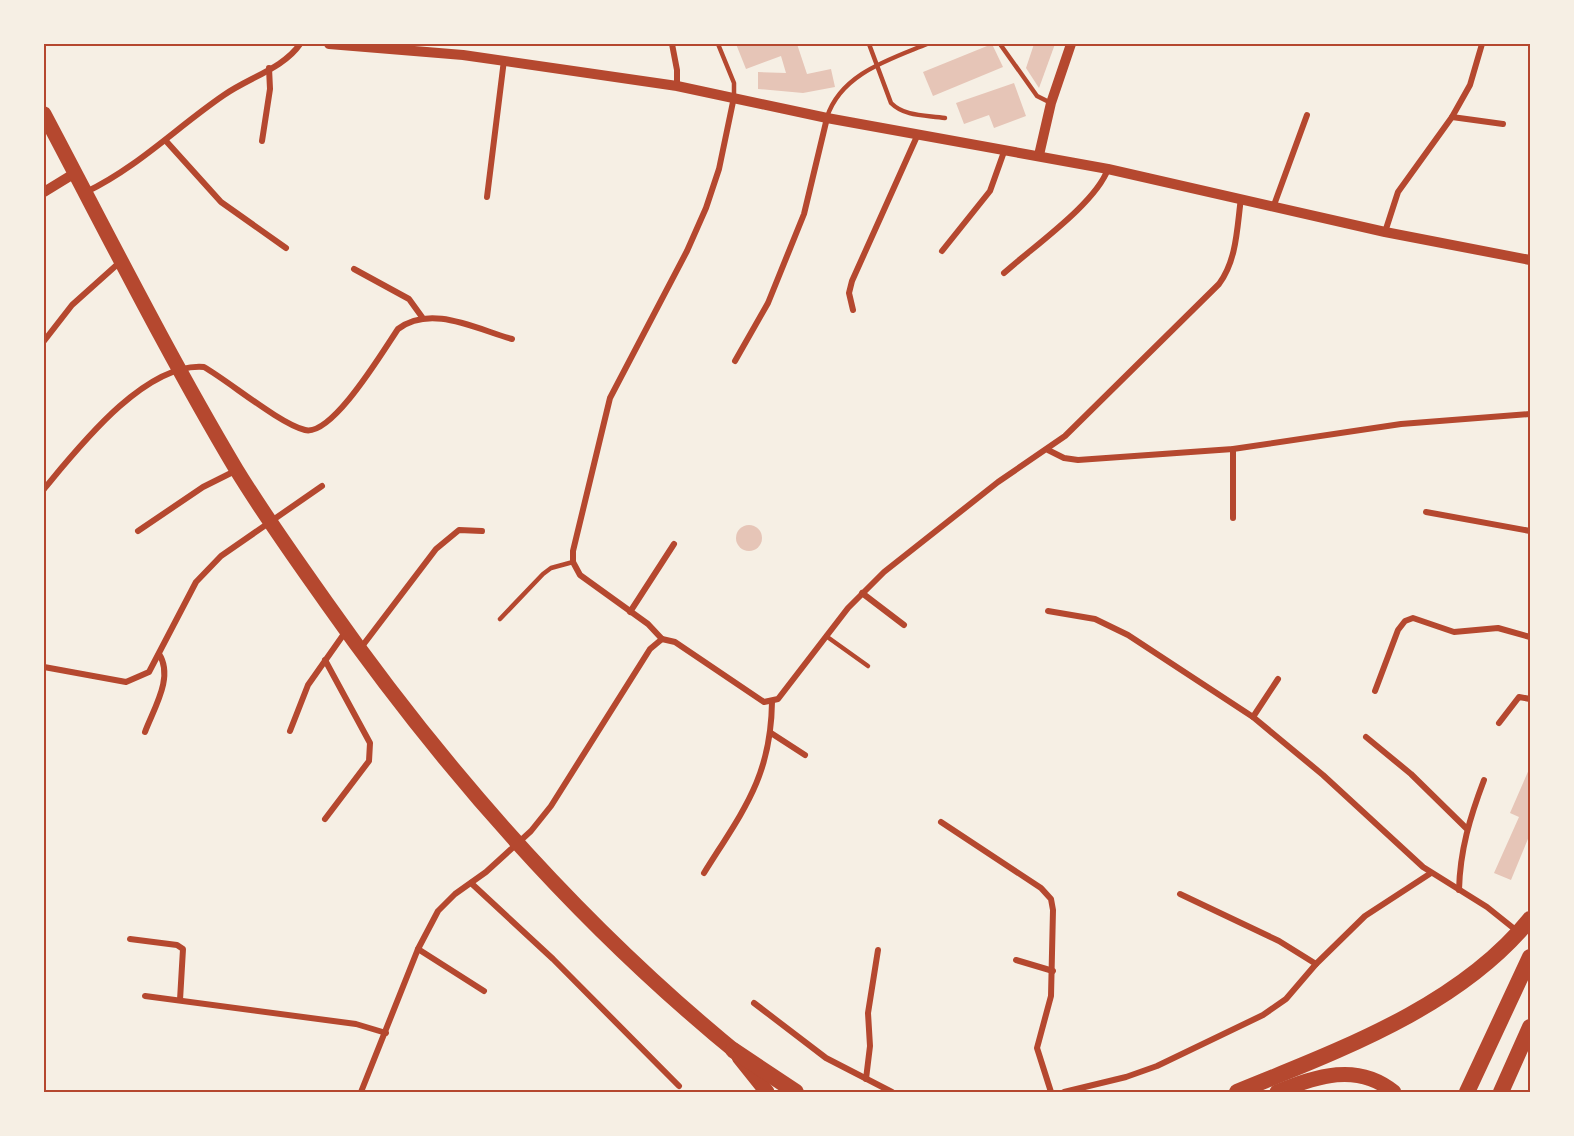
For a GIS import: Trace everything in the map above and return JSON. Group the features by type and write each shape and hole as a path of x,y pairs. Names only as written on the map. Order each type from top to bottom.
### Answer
{"highway":[{"path":"1237,1092 1318,1059 1454,990 1490,962 1530,919"},
{"path":"1467,1092 1530,957"},
{"path":"1501,1092 1530,1027"},
{"path":"733,1050 796,1092"}],"main road":[{"path":"44,114 121,262 237,470 269,521 360,650 453,771 590,918 733,1050 786,1092"},
{"path":"733,1050 767,1092"},
{"path":"1277,1092 1312,1079 1346,1073 1383,1083 1394,1092"}],"street":[{"path":"86,192 129,169 218,99 286,58 300,44"},
{"path":"329,44 504,60 677,86 827,118 1108,169 1385,232 1530,260"},
{"path":"672,44 677,70 677,86"},
{"path":"1039,155 1051,103 1071,44"},
{"path":"1385,232 1398,192 1452,117 1470,85 1482,44"},
{"path":"487,197 504,60"},
{"path":"262,141 270,89 268,68"},
{"path":"734,97 719,169 706,208 687,251 610,398 599,435 573,551 573,562 585,579 648,624 662,639 675,642 756,698 772,702"},
{"path":"1274,205 1307,115"},
{"path":"1452,117 1503,124"},
{"path":"735,361 768,303 804,214 827,118"},
{"path":"853,310 849,293 852,281 918,134"},
{"path":"166,141 221,202 286,248"},
{"path":"942,251 990,191 1005,149"},
{"path":"1004,273 1086,201 1103,183 1108,169"},
{"path":"44,192 75,173"},
{"path":"704,873 754,792 764,769 771,733 772,702 788,687 862,593 884,572 998,482 1048,450 1065,436 1219,284 1228,272 1232,257 1241,198"},
{"path":"44,341 72,305 121,262"},
{"path":"354,269 409,299 422,317"},
{"path":"44,489 119,406 148,384 192,366 204,367 287,422 307,431 320,429 334,418 398,329 410,321 422,317 437,318 512,339"},
{"path":"1048,450 1064,458 1078,460 1233,449 1401,424 1530,414"},
{"path":"1233,449 1233,518"},
{"path":"138,531 203,487 237,470"},
{"path":"44,667 126,682 149,672 196,582 221,556 322,486"},
{"path":"1426,512 1530,531"},
{"path":"360,650 436,549 459,530 482,531"},
{"path":"630,612 674,544"},
{"path":"862,593 904,625"},
{"path":"1048,611 1095,619 1128,635 1253,717 1323,775 1431,873 1487,907 1519,933"},
{"path":"1375,691 1398,630 1405,621 1413,618 1454,632 1498,628 1530,637"},
{"path":"290,731 308,685 346,631"},
{"path":"361,1092 418,949 438,911 531,831 551,806 650,649 662,639"},
{"path":"145,732 165,676 165,663 159,654"},
{"path":"325,660 370,743 371,751 369,761 325,819"},
{"path":"1253,717 1278,679"},
{"path":"1499,723 1519,697 1530,699"},
{"path":"771,733 805,755"},
{"path":"1366,737 1411,774 1466,828"},
{"path":"1460,890 1460,863 1466,828 1484,780"},
{"path":"941,822 1041,888 1051,899 1053,970 1051,996 1037,1048 1051,1092"},
{"path":"1064,1092 1126,1077 1226,1035 1286,999 1316,964 1365,916 1431,873"},
{"path":"471,883 553,959 679,1086"},
{"path":"1180,894 1279,941 1316,964"},
{"path":"130,939 177,945 183,949 180,1000"},
{"path":"418,949 484,991"},
{"path":"866,1079 870,1046 868,1005 878,950"},
{"path":"1016,960 1053,970"},
{"path":"145,996 356,1024 386,1033"},
{"path":"754,1003 826,1058 892,1092"}],"lane":[{"path":"718,44 734,83 734,97"},
{"path":"869,44 891,102 898,109 908,113 945,118"},
{"path":"827,118 831,104 850,81 877,65 927,44"},
{"path":"1000,44 1037,96 1051,103"},
{"path":"500,619 543,574 551,568 573,562"},
{"path":"826,636 868,666"}],"building":[{"path":"736,44 797,44 807,74 831,69 835,87 803,93 758,89 758,72 786,73 781,56 746,69"},
{"path":"992,44 1003,67 933,96 923,72"},
{"path":"1034,44 1055,44 1039,88 1026,68"},
{"path":"1014,83 1026,116 994,128 989,115 964,124 956,103"},
{"path":"749,525 758,529 762,538 758,547 749,551 740,547 736,538 740,529"},
{"path":"1530,767 1530,834 1511,880 1494,873 1519,817 1510,813"}]}
